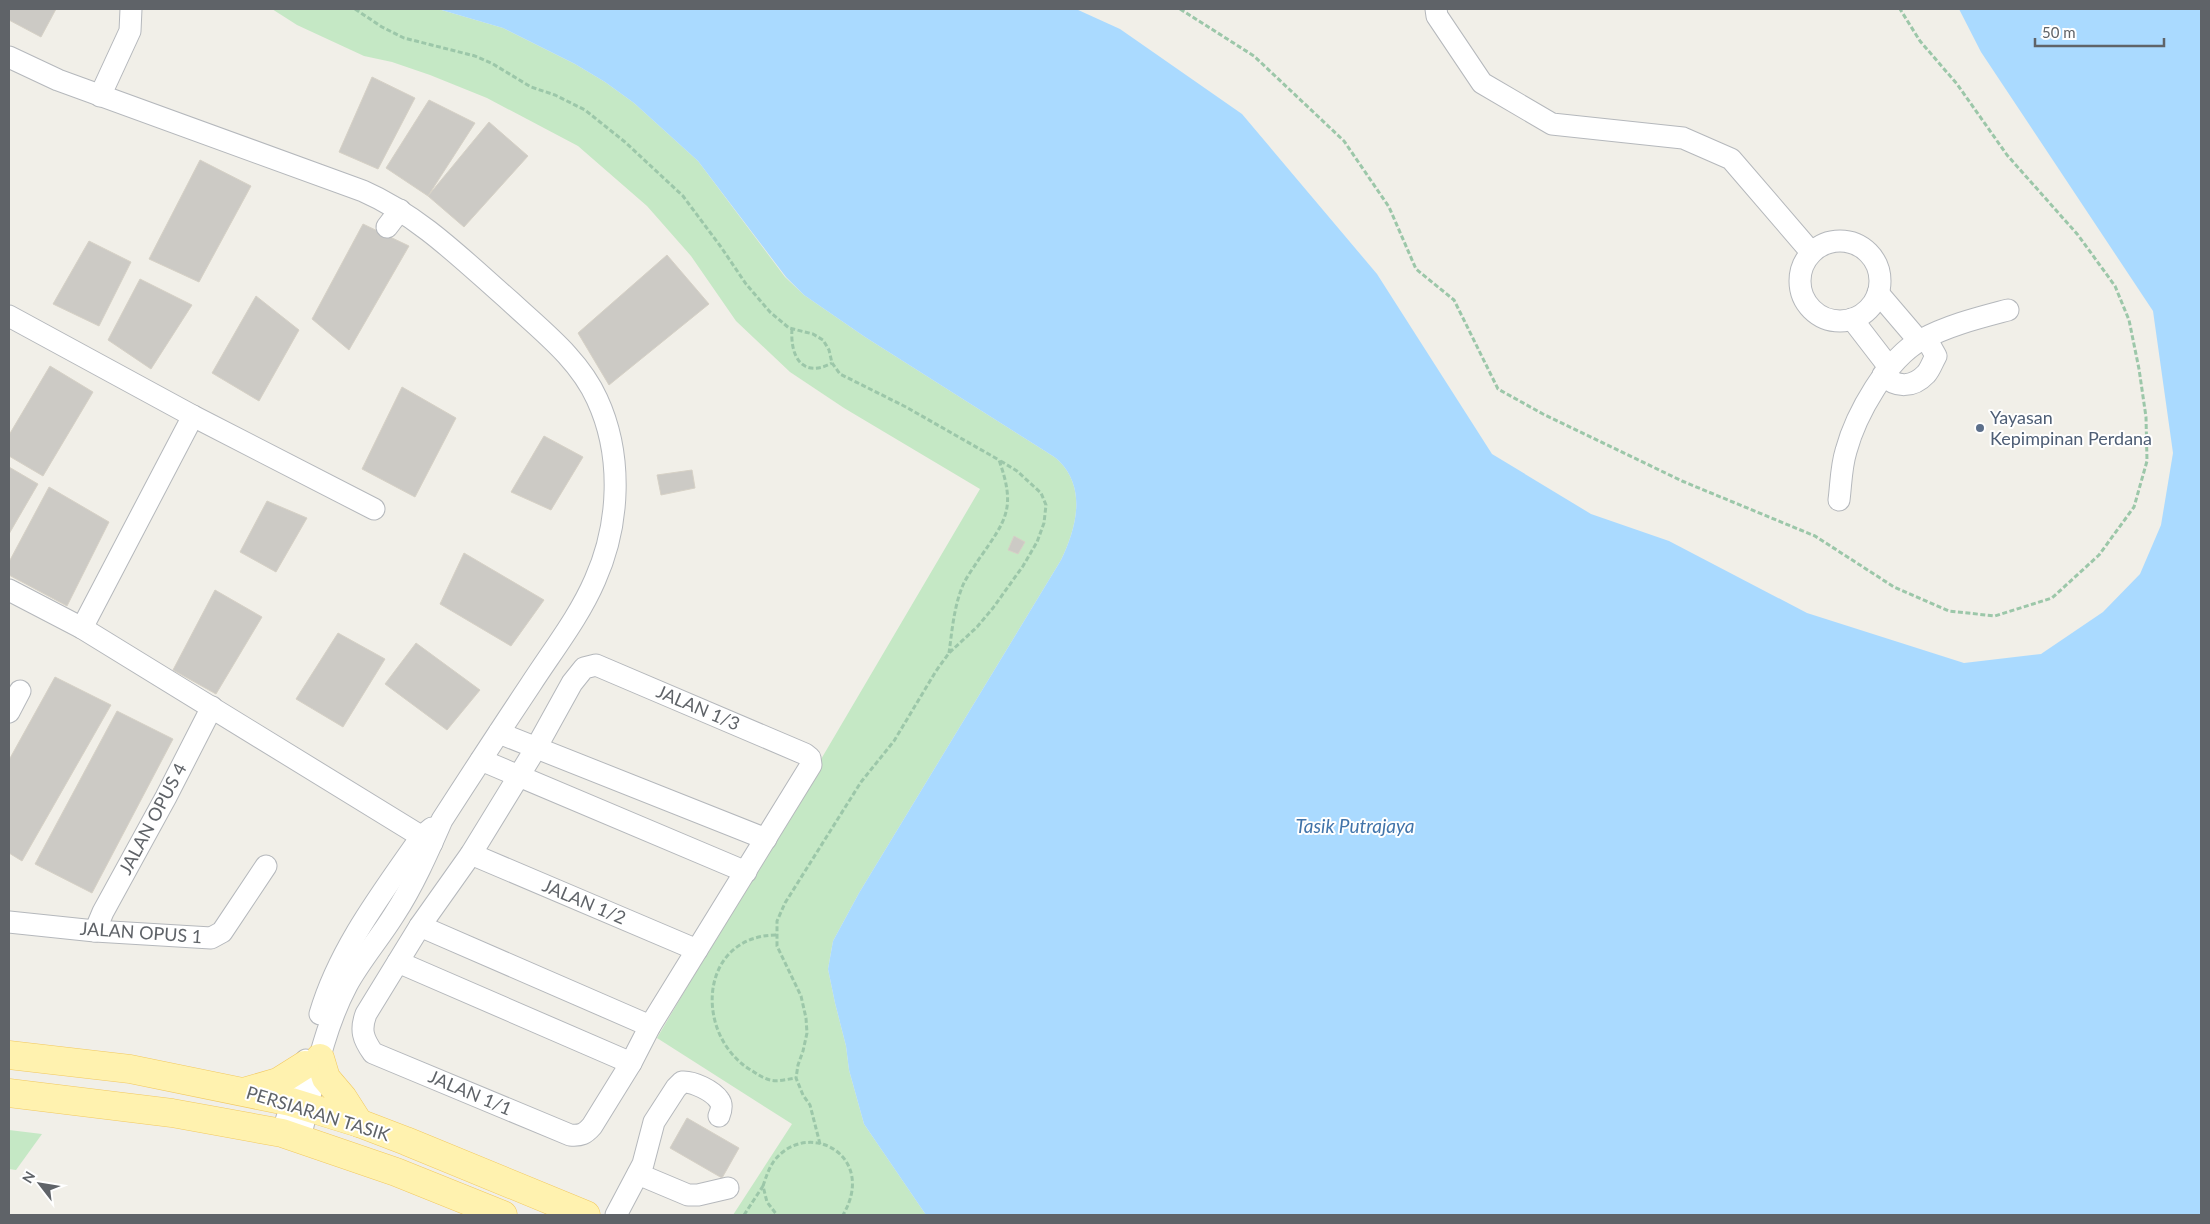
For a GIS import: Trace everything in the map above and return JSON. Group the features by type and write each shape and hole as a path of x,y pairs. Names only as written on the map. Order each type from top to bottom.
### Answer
{"main road":[{"name":"PERSIARAN TASIK","path":"9,1055 130,1069 246,1091 300,1105 359,1123 586,1215"},
{"path":"246,1091 278,1082 312,1061 343,1098 359,1123"},
{"name":"PERSIARAN TASIK","path":"9,1093 172,1113 291,1136 396,1172 503,1215"}],"street":[{"path":"100,96 130,31 131,9"},
{"path":"1436,9 1437,16 1482,83 1552,124 1683,138 1731,159 1811,252"},
{"path":"9,56 44,74 100,96 324,176 386,201 430,232 546,333 574,362 597,398 609,434 615,470 615,512 606,550 595,580 575,617 427,840 402,881 362,923 338,968 331,1003 291,1136"},
{"path":"387,228 400,210"},
{"path":"1835,241 1848,241 1861,246 1871,255 1877,267 1880,280 1878,293 1872,304 1863,313 1852,319 1839,321 1826,318 1814,312 1805,302 1800,289 1800,276 1804,263 1811,252 1822,244 1835,241"},
{"path":"1852,319 1886,371 1890,382 1900,386 1908,385 1926,374 1936,356 1923,339 1878,293"},
{"path":"1839,500 1845,452 1866,403 1886,371 1923,339 1959,323 2008,310"},
{"path":"9,316 193,416 374,509"},
{"path":"82,628 193,416"},
{"path":"9,590 82,628 427,840"},
{"name":"JALAN 1/3","path":"536,748 578,674 590,666 596,665 604,668 805,754 810,758 811,765 808,772 766,839"},
{"path":"9,712 20,691"},
{"name":"JALAN OPUS 4","path":"95,931 103,912 166,797 212,707"},
{"path":"499,733 766,839 650,1026 631,1063 398,962 420,926 471,854 536,748"},
{"path":"481,760 746,872"},
{"name":"JALAN 1/2","path":"471,854 697,950"},
{"name":"JALAN OPUS 1","path":"9,922 95,931 211,938 222,932 266,866"},
{"path":"420,926 650,1026"},
{"name":"JALAN 1/1","path":"398,962 362,1023 364,1040 373,1053 570,1135 579,1136 587,1133 592,1126 631,1063"},
{"path":"616,1215 638,1174 654,1122 682,1082 689,1082 698,1086 720,1101 721,1109 719,1116"},
{"path":"638,1174 688,1195 698,1195 728,1188"}],"path":[{"path":"355,9 382,27 404,38 475,56 493,64 531,87 555,95 585,110 625,142 683,196 758,300 770,312 792,329 813,334 823,340 829,350 832,363 840,374 906,407 1017,471 1041,493 1046,505 1044,523 1031,553 993,608 977,627 949,653 894,741 861,782 785,903 777,921 777,946 801,996 806,1018 807,1033 796,1078 803,1095 810,1105 820,1144"},
{"path":"1180,9 1254,56 1344,142 1389,207 1416,269 1454,300 1498,389 1542,414 1682,481 1815,536 1894,586 1949,611 1995,616 2052,598 2099,555 2134,507 2147,461 2146,417 2139,369 2129,320 2115,286 2078,235 2007,154 1957,84 1920,40 1900,9"},
{"path":"792,329 791,343 793,353 800,362 810,368 821,369 832,363"},
{"path":"949,653 952,624 963,585 1003,524 1008,504 1007,483 999,460"},
{"path":"776,934 761,935 745,941 733,950 722,963 716,977 712,997 713,1010 720,1038 738,1062 759,1076 771,1080 796,1078"},
{"path":"744,1215 763,1186 775,1160 794,1146 808,1143 820,1144 842,1154 850,1168 852,1189 850,1202 842,1215"},
{"path":"763,1186 767,1202 777,1215"}],"green space":[{"path":"272,9 438,9 503,28 575,64 605,82 634,103 698,161 785,277 804,295 865,337 1051,455 1068,472 1076,496 1076,509 1071,535 1061,560 859,893 833,941 828,969 846,1046 849,1070 864,1124 926,1215 733,1215 792,1124 657,1038 980,489 844,408 790,372 736,321 691,256 647,206 578,146 487,98 392,62 364,56 297,25"},
{"path":"9,1130 42,1134 16,1170 9,1169"}],"water":[{"name":"Tasik Putrajaya","path":"438,9 1076,9 1120,29 1242,114 1377,274 1492,454 1591,514 1669,541 1807,613 1964,663 2041,654 2103,612 2140,574 2161,525 2173,453 2153,311 1981,52 1959,9 2201,9 2201,1215 926,1215 864,1124 849,1070 846,1046 828,969 833,941 859,893 1061,560 1074,522 1076,496 1073,484 1068,472 1054,457 865,337 804,295 786,277 698,161 634,103 605,82 575,64 503,28"}],"building":[{"path":"9,9 56,9 41,37 9,20"},
{"path":"372,77 415,98 378,169 339,152"},
{"path":"429,100 475,123 428,196 386,168"},
{"path":"489,122 528,156 464,227 428,196"},
{"path":"200,160 251,186 199,282 149,259"},
{"path":"363,224 409,246 349,350 312,319"},
{"path":"89,241 131,262 99,326 53,304"},
{"path":"667,255 709,304 609,385 578,333"},
{"path":"140,279 192,305 151,369 108,340"},
{"path":"256,296 299,330 259,401 212,373"},
{"path":"50,366 93,392 43,476 9,456 9,435"},
{"path":"402,387 456,418 415,497 362,469"},
{"path":"544,436 583,457 551,510 511,492"},
{"path":"9,467 38,484 9,534"},
{"path":"692,470 695,488 661,495 657,475"},
{"path":"49,487 109,522 67,606 9,575 9,562"},
{"path":"267,501 307,518 276,572 240,552"},
{"path":"1014,536 1025,542 1018,554 1008,550"},
{"path":"464,553 544,600 511,646 440,604"},
{"path":"215,590 262,617 216,694 173,670"},
{"path":"338,633 385,659 343,727 296,699"},
{"path":"416,643 480,690 447,730 385,684"},
{"path":"55,677 111,705 22,861 9,853 9,760"},
{"path":"117,711 173,739 92,893 35,864"},
{"path":"687,1118 739,1148 722,1178 670,1148"}],"place":[{"name":"Yayasan Kepimpinan Perdana","path":"1980,428"}]}
